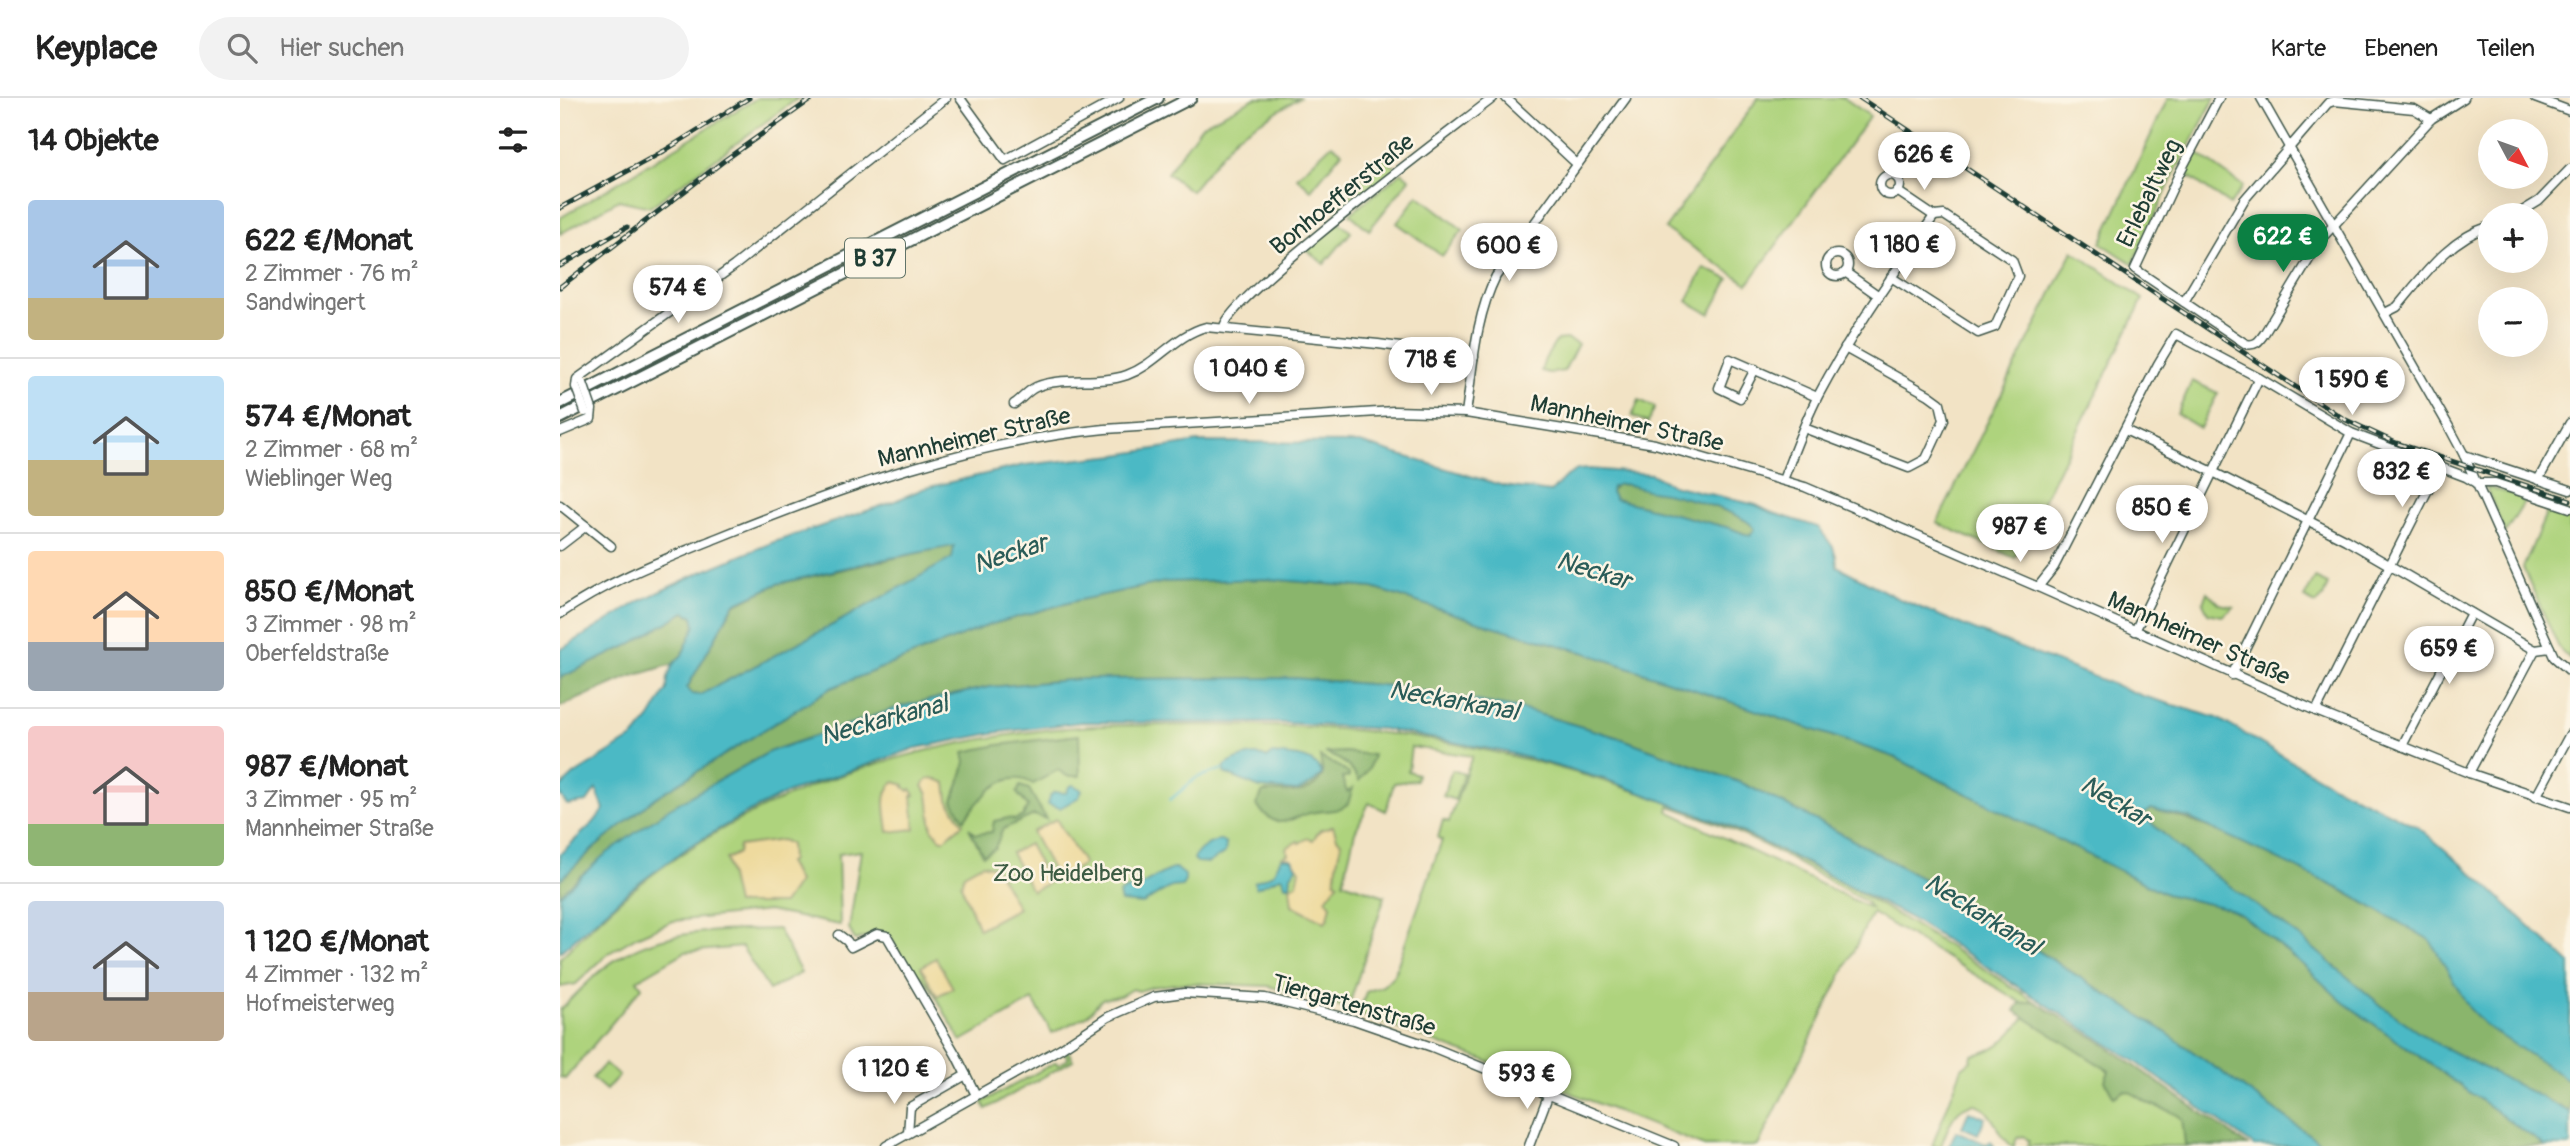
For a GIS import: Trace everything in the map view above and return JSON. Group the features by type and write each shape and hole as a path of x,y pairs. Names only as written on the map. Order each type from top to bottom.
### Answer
{"highway":[{"name":"B 37","path":"560,403 1158,98"},
{"name":"B 37","path":"560,418 1191,98"}],"street":[{"path":"560,432 589,414 579,383 734,266 946,98"},
{"path":"960,98 1005,160 1119,98"},
{"name":"Bonhoefferstraße","path":"1224,327 1225,321 1241,302 1297,253 1493,98"},
{"path":"1506,98 1577,164"},
{"path":"1466,413 1483,307 1496,276 1626,98"},
{"name":"Erlebaltweg","path":"2184,302 2135,269 2179,174 2219,98"},
{"path":"2261,98 2465,456 2550,648 2556,660 2570,671"},
{"path":"2431,119 2414,109 2331,102 2244,200 2184,302 2246,344 2257,343 2322,238 2431,119 2463,98"},
{"path":"2535,98 2570,111"},
{"path":"2536,203 2570,169"},
{"path":"1891,277 1978,333 1995,327 2018,276 2012,260 1944,215 1934,216 1897,191"},
{"path":"1783,480 1817,397 1845,348 1934,216"},
{"path":"2385,313 2396,307 2449,247 2478,230"},
{"path":"1846,272 1879,296"},
{"path":"1014,404 1038,386 1115,379 1128,375 1154,361 1194,330 1206,327 1378,344 1474,357"},
{"path":"2038,587 2054,567 2176,334 2259,378 2351,433 2440,466 2476,484 2496,483 2570,508"},
{"path":"1804,428 1909,468 1926,459 1944,420 1940,403 1845,348"},
{"path":"1755,369 1740,398 1719,388 1730,359 1755,369 1817,397"},
{"path":"2135,631 2259,378"},
{"name":"Mannheimer Straße","path":"560,614 629,575 762,520 921,464 1020,441 1105,429 1394,411 1466,413 1655,444 1783,480 2038,587 2316,711 2469,773 2570,807"},
{"path":"2538,480 2570,423"},
{"path":"2125,430 2308,521 2390,565 2535,650 2550,648"},
{"path":"2232,675 2351,433"},
{"path":"2465,456 2570,490"},
{"path":"2316,711 2440,466"},
{"path":"560,505 611,546"},
{"path":"560,546 586,526"},
{"path":"2402,746 2471,613"},
{"path":"2469,773 2535,650"},
{"path":"2536,797 2570,734"},
{"path":"839,935 850,947 877,934 887,936 976,1095"},
{"name":"Tiergartenstraße","path":"886,1146 1060,1048 1108,1017 1154,997 1184,993 1265,998 1354,1020 1432,1047 1674,1146"},
{"path":"908,1133 910,1107 967,1075"},
{"path":"1529,1146 1548,1096"}],"green space":[{"path":"757,98 798,98 650,207 619,200 560,234 560,218"},
{"path":"1255,98 1299,98 1236,136 1191,191 1167,173 1202,125"},
{"path":"1758,98 1844,98 1870,116 1748,284 1665,229"},
{"path":"2168,98 2215,98 2174,174 2133,264 2101,243"},
{"path":"1332,144 1342,152 1311,190 1297,177"},
{"path":"2194,151 2243,186 2230,205 2183,172"},
{"path":"1382,157 1398,169 1340,215 1336,211"},
{"path":"1402,172 1410,179 1369,230 1350,214"},
{"path":"1418,195 1463,230 1442,256 1397,223"},
{"path":"1339,222 1351,232 1324,264 1306,249"},
{"path":"2073,251 2143,299 2015,558 1937,523"},
{"path":"1704,268 1729,279 1710,314 1687,301"},
{"path":"1566,339 1578,344 1564,371 1541,371 1557,340"},
{"path":"2192,381 2218,393 2200,428 2177,414"},
{"path":"1639,400 1655,407 1648,423 1632,416"},
{"path":"1616,484 1667,493 1712,506 1746,521 1755,529 1750,536 1730,528 1615,499 1611,492"},
{"path":"2486,487 2527,498 2505,533"},
{"path":"2549,507 2570,514 2570,659 2559,648 2523,568"},
{"path":"954,545 953,558 836,623 700,695 692,694 687,688 734,605 777,584"},
{"path":"2315,578 2328,584 2323,597 2316,604 2304,598"},
{"path":"1267,579 1373,588 1583,652 1894,757 2166,894 2226,908 2242,915 2343,1002 2545,1146 2325,1146 2161,1029 1937,886 1744,784 1620,738 1521,709 1392,686 1293,678 1081,679 989,687 903,706 771,751 724,777 581,875 560,895 560,880 655,798 831,688 989,625 1075,601 1165,582"},
{"path":"2207,592 2220,604 2234,607 2222,616 2208,613 2203,603"},
{"path":"685,612 693,616 695,626 682,655 673,664 626,678 560,707 560,678 627,646"},
{"name":"Zoo Heidelberg","path":"1120,725 1255,726 1364,731 1455,744 1549,765 1640,793 1726,826 1806,864 1922,930 2034,1001 2022,1003 1872,913 1758,1146 1704,1146 1541,1081 1359,1014 1366,992 1383,986 1394,975 1442,840 1438,838 1443,820 1449,822 1472,756 1411,747 1408,771 1417,774 1416,780 1394,783 1386,811 1369,803 1355,832 1343,882 1385,896 1348,1008 1268,986 1183,983 1139,991 1132,989 1120,996 1102,999 1087,1016 1052,1033 1033,1000 961,1041 932,990 922,977 909,969 889,936 877,934 855,940 849,929 861,851 838,854 840,925 768,911 673,921 636,937 609,953 576,984 560,987 560,958 620,901 678,856 730,825 784,798 841,776 958,744 1018,734","holes":["1669,806 1695,815 1794,861 1866,902 1870,908 1668,811"]},
{"path":"1079,735 1080,776 1067,776 1058,770 1033,784 1012,779 1003,782 985,795 964,820 953,801 966,762 964,752"},
{"path":"1325,753 1373,755 1369,768 1359,781 1345,764"},
{"path":"1320,757 1349,774 1349,777 1342,778 1347,792 1353,788 1348,804 1344,807 1279,822 1272,820 1256,805 1263,792 1297,792 1311,788 1323,774"},
{"path":"1452,770 1464,774 1455,800 1443,796"},
{"path":"1020,786 1029,789 1046,819 1034,815 1003,829 995,848 983,855 969,828 976,834 992,832 994,821 1008,818 1015,820 1023,816 1028,806 1017,793"},
{"path":"2151,809 2222,833 2292,864 2462,957 2570,1011 2570,1112 2435,1043 2383,1007 2301,938 2190,857 2142,815"},
{"path":"778,929 801,973 769,990 742,947 685,952 637,980 642,987 565,1079 560,1077 560,1010 616,959 642,946 680,935"},
{"path":"2034,1001 2104,1044 2248,1146 2188,1146 2185,1144 2182,1119 2178,1116 2128,1092 2124,1091 2114,1097 2105,1081 2109,1071 2015,1011 2019,1004"},
{"path":"2031,1009 2236,1146 2027,1146 2029,1141 2024,1136 2017,1138 2012,1146 1985,1110 1974,1104 1956,1114 1941,1146 1932,1146 1962,1068 1971,1061 1972,1055 1999,1045"},
{"path":"1067,1049 1073,1060 986,1109 980,1097 985,1101 1056,1062 1058,1065 1068,1059 1064,1051"},
{"path":"605,1064 619,1075 606,1090 592,1078"}],"sand":[{"path":"933,778 946,783 948,800 963,824 945,839 941,839 932,829 928,794 923,786 927,780"},
{"path":"894,782 905,785 904,787 909,791 911,789 915,795 912,796 915,829 888,832 885,799"},
{"path":"1056,819 1084,864 1057,879 1032,832"},
{"path":"1333,826 1342,843 1335,881 1338,883 1326,899 1331,905 1325,922 1292,905 1290,886 1297,884 1300,870 1291,858 1281,857 1288,854 1286,848 1308,838 1313,840 1321,830"},
{"path":"782,840 790,844 791,860 788,862 798,882 783,904 736,904 726,859 738,853 739,846"},
{"path":"1029,844 1049,883 1032,891 1011,853"},
{"path":"982,864 995,867 1018,908 979,929 961,885 964,874"},
{"path":"936,958 953,988 937,996 921,967"}],"water":[{"name":"Neckar","path":"1198,442 1360,443 1504,486 1551,492 1564,478 1577,470 1651,474 1672,485 1756,505 1818,527 1833,547 1837,566 1897,598 2143,696 2217,718 2334,786 2417,826 2484,883 2570,964 2570,1081 2486,1026 2469,1008 2430,940 2344,891 2189,818 2151,809 2142,815 2190,857 2301,938 2383,1007 2435,1043 2570,1112 2570,1146 2545,1146 2343,1002 2242,915 2226,908 2166,894 1894,757 1583,652 1373,588 1267,579 1165,582 1075,601 989,625 831,688 655,798 560,880 560,854 604,809 596,789 587,802 567,805 560,795 560,788 575,774 634,737 650,718 667,689 673,664 682,655 695,626 693,616 685,612 627,646 560,678 560,650 640,601 699,573 774,542 890,503 925,488 1024,465 1117,455","holes":["1620,484 1708,504 1737,516 1755,529 1750,536 1730,528 1615,499 1611,492 1612,487","954,546 952,558 836,623 700,695 692,694 687,688 734,604 777,584"]},
{"name":"Neckarkanal","path":"1293,678 1392,686 1521,709 1620,738 1744,784 1936,886 2161,1029 2325,1146 2254,1146 2136,1062 1912,919 1727,825 1607,780 1506,752 1383,729 1287,723 1082,722 993,733 916,748 789,792 745,814 690,846 631,889 560,952 560,895 603,856 668,809 771,751 903,706 989,687 1081,679"},
{"path":"1271,754 1308,760 1319,768 1322,774 1313,783 1298,791 1260,788 1224,773 1225,766 1235,760 1252,755 1267,758"},
{"path":"1073,785 1082,790 1079,797 1060,808 1048,804 1054,792 1066,793"},
{"path":"1221,841 1226,844 1225,853 1208,863 1194,859 1205,846"},
{"path":"1281,858 1291,858 1297,867 1291,875 1290,885 1285,885 1280,877 1256,888 1254,882 1273,874"},
{"path":"1176,868 1185,875 1182,886 1169,888 1143,904 1121,902 1119,894 1122,892"},
{"path":"1969,1111 1985,1118 1978,1134 1962,1127"},
{"path":"1956,1131 1986,1144 1991,1141 1994,1146 1949,1146"}],"waterway":[{"path":"1170,800 1196,778 1223,769"}],"railway":[{"path":"560,208 664,151 749,98"},
{"path":"560,287 725,160 813,98"},
{"path":"1860,98 2344,419 2396,443 2570,500"},
{"path":"560,266 627,227"}]}
